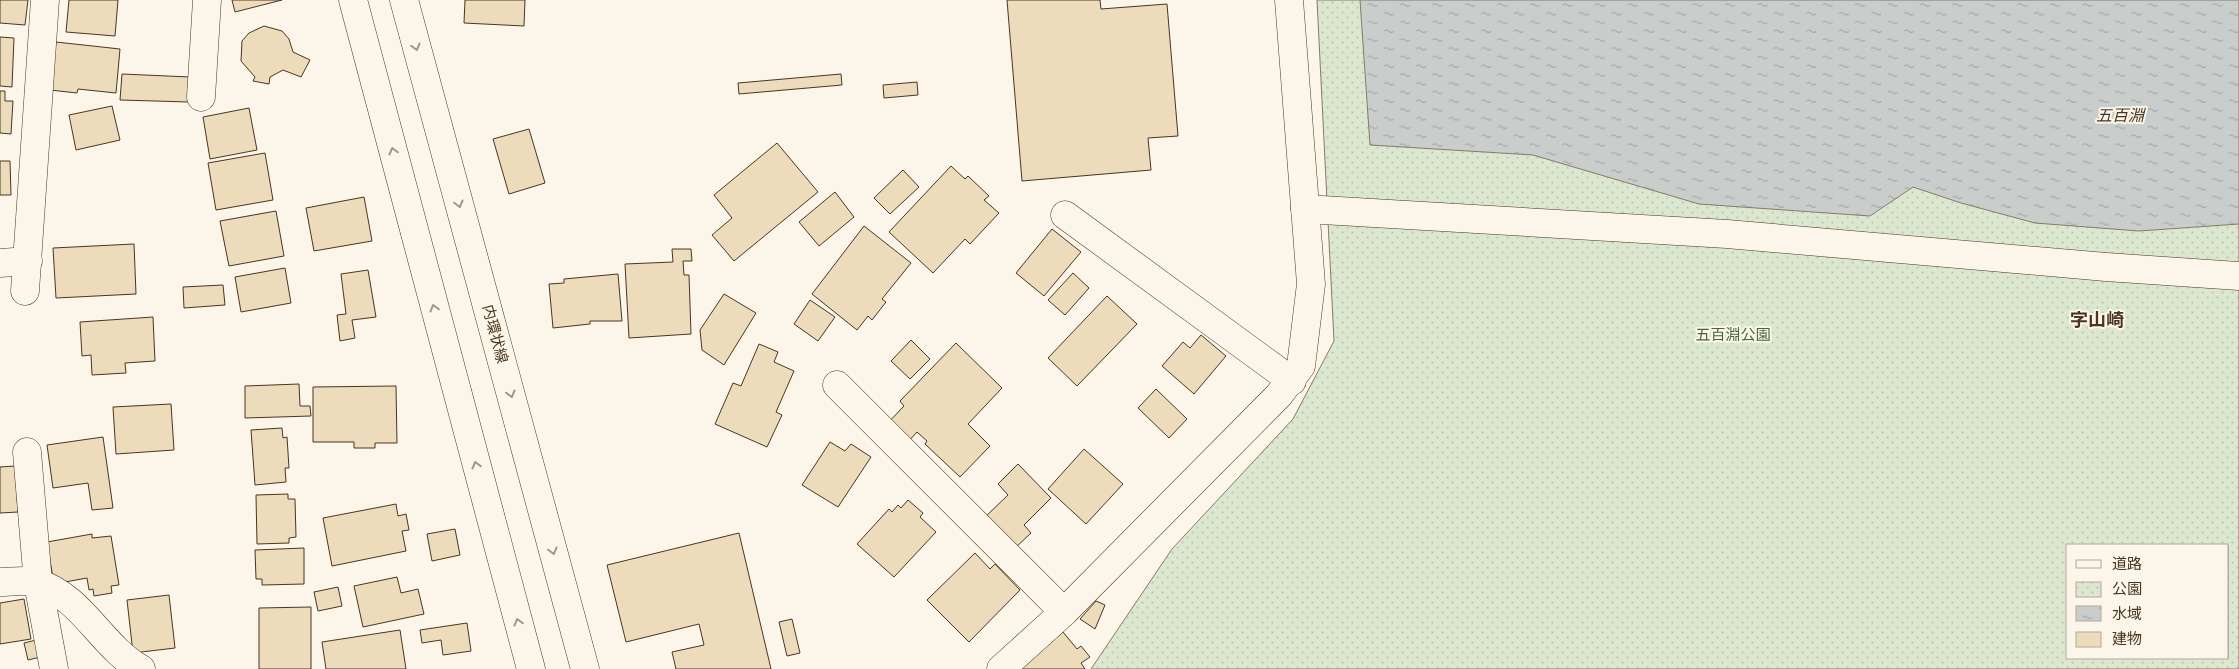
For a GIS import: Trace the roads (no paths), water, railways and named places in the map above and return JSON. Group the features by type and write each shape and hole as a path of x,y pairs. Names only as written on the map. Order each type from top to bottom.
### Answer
{"street":[{"path":"25,292 45,0"},
{"path":"202,97 207,0"},
{"path":"353,0 531,669"},
{"name":"内環状線","path":"404,0 586,669"},
{"path":"1001,669 1064,612 1292,381 1301,366 1311,284 1289,0"},
{"path":"1306,210 1727,234 2096,266 2239,276"},
{"path":"1066,216 1292,381"},
{"path":"0,263 28,261"},
{"path":"837,385 1064,612"},
{"path":"28,452 38,583 54,669"},
{"path":"0,582 38,583 66,598 117,653 141,669"}],"water":[{"name":"五百淵","path":"1360,0 2239,0 2239,224 2139,231 2035,223 1961,203 1913,187 1870,216 1699,204 1533,155 1370,145"}],"district":[{"name":"字山崎","path":"2097,320"}],"park label":[{"name":"五百淵公園","path":"1733,335"}]}
